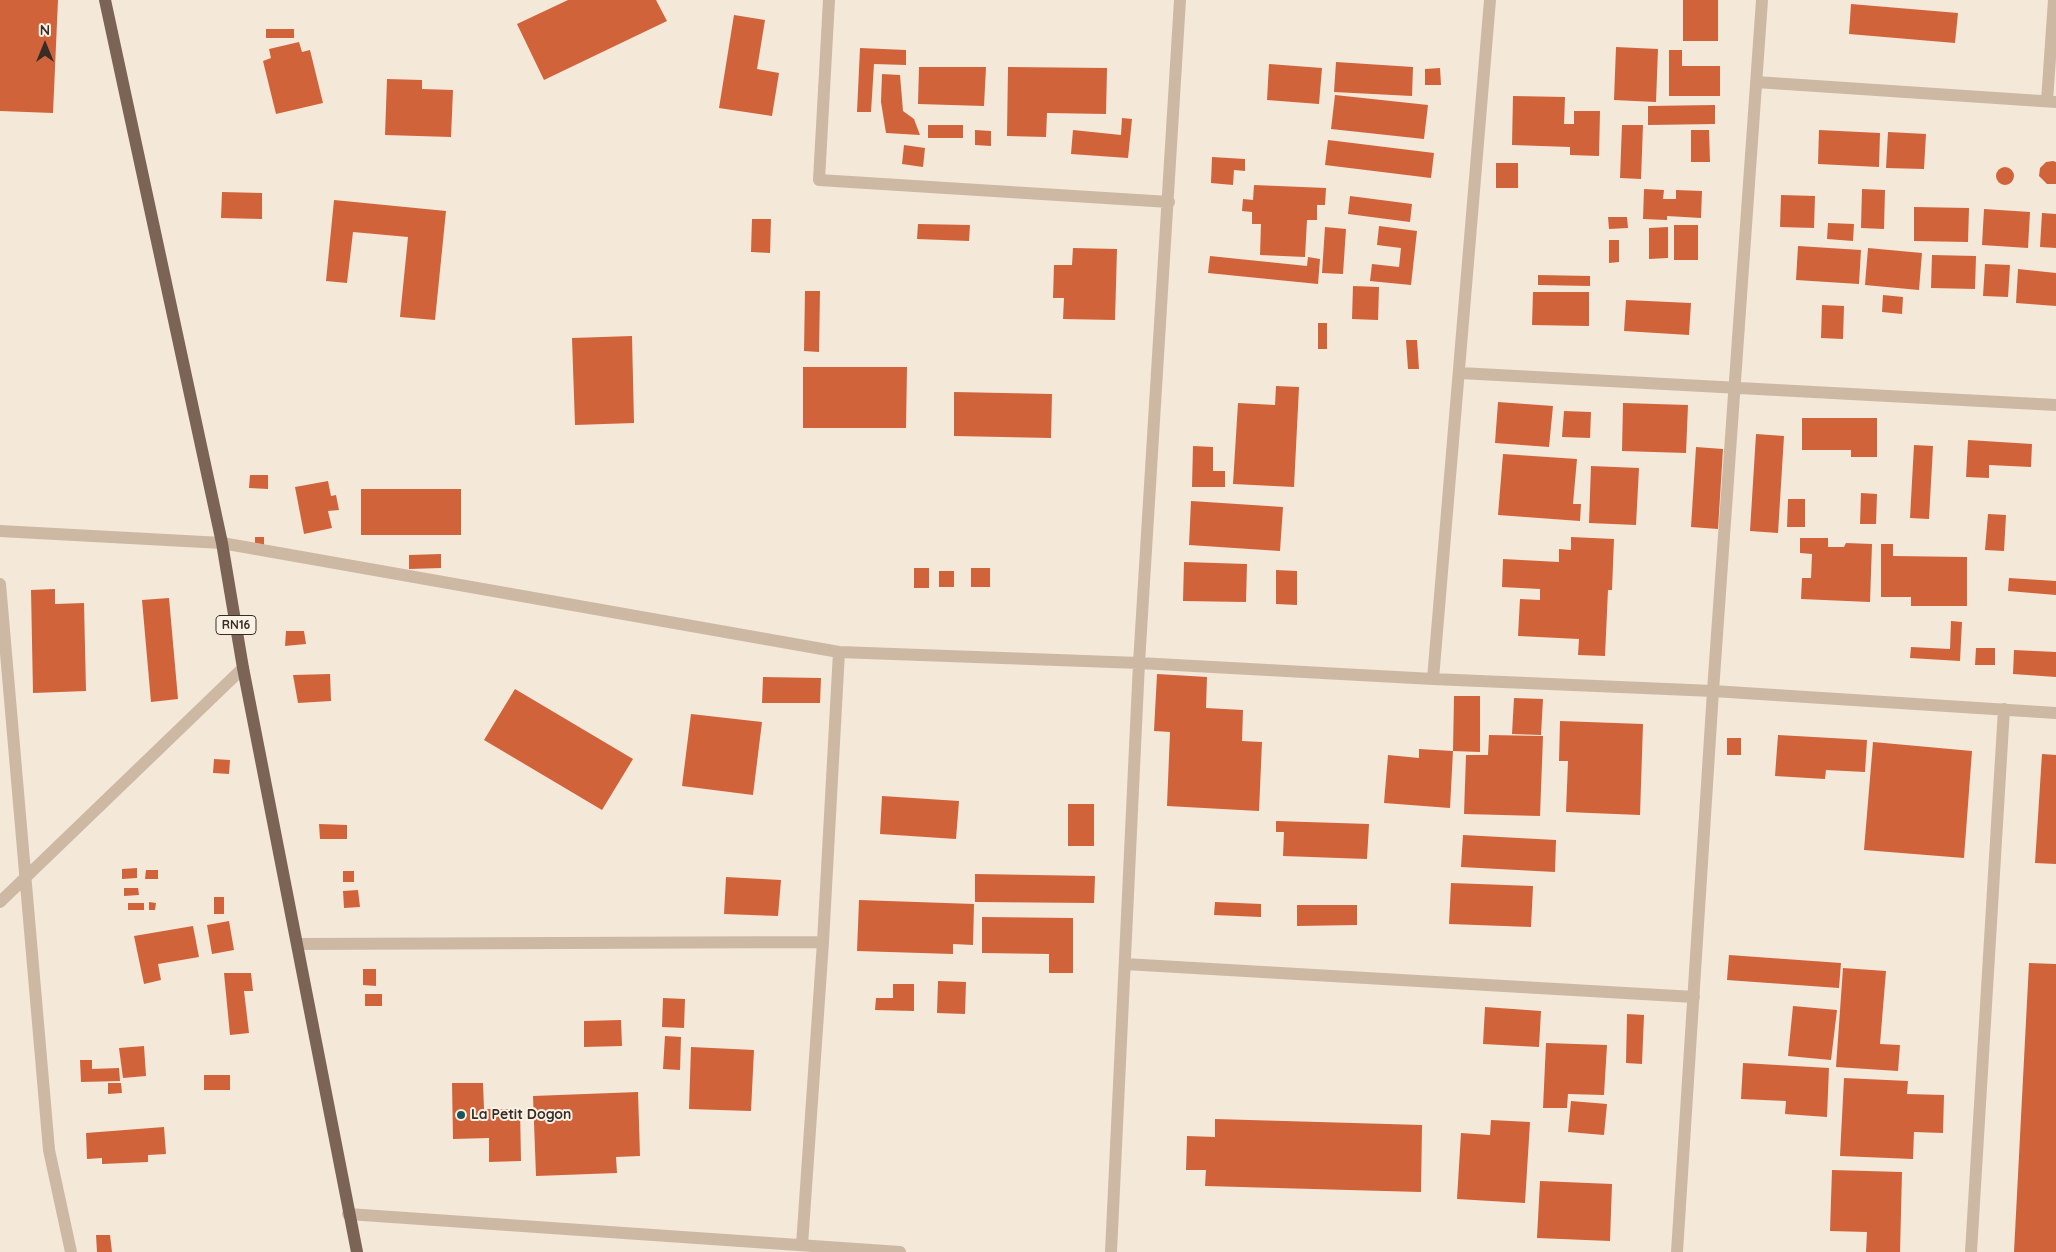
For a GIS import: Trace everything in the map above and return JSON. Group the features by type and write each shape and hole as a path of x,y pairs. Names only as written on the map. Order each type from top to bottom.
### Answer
{"main road":[{"name":"RN16","path":"105,0 222,543 243,668 298,944 348,1214 357,1252"}],"street":[{"path":"829,0 819,180 1169,202"},
{"path":"1111,1252 1139,663 1180,0"},
{"path":"1433,679 1490,0"},
{"path":"1677,1252 1713,691 1762,0"},
{"path":"1756,82 2052,102 2054,0"},
{"path":"1460,373 2056,405"},
{"path":"0,531 222,543 839,652 1139,663 1433,679 1713,691 2056,713"},
{"path":"0,584 48,1150 71,1252"},
{"path":"802,1245 823,942 839,652"},
{"path":"0,902 243,668"},
{"path":"1971,1252 2004,709"},
{"path":"298,944 823,942"},
{"path":"1125,964 1694,997"},
{"path":"348,1214 900,1252"}],"building":[{"path":"0,0 58,0 53,113 0,111"},
{"path":"568,0 656,0 667,21 544,80 517,24"},
{"path":"1683,0 1718,0 1718,41 1683,41"},
{"path":"1851,4 1958,13 1955,43 1849,34"},
{"path":"734,15 765,20 757,69 779,73 772,116 719,108"},
{"path":"266,29 294,29 294,38 266,38"},
{"path":"299,42 302,52 310,50 323,103 276,114 263,61 271,58 269,49"},
{"path":"1616,47 1658,49 1656,102 1614,100"},
{"path":"860,48 906,50 906,65 874,64 871,112 857,112"},
{"path":"1669,50 1682,50 1682,66 1720,66 1720,96 1669,96"},
{"path":"1336,62 1413,67 1412,96 1334,92"},
{"path":"1269,64 1322,68 1319,104 1267,100"},
{"path":"919,67 986,67 984,106 918,104"},
{"path":"1008,67 1107,68 1106,114 1047,113 1046,137 1007,136"},
{"path":"1440,68 1441,85 1425,85 1425,69"},
{"path":"882,74 900,75 903,111 914,119 920,135 886,133 881,102"},
{"path":"387,79 422,80 422,89 453,90 451,137 385,135"},
{"path":"1335,95 1428,105 1424,139 1331,129"},
{"path":"1513,96 1565,97 1564,124 1574,124 1574,111 1600,111 1599,156 1570,155 1570,147 1512,145"},
{"path":"1715,105 1715,124 1648,125 1648,106"},
{"path":"1122,118 1132,119 1128,158 1071,154 1073,130 1121,135"},
{"path":"928,125 963,125 963,138 928,138"},
{"path":"1622,125 1643,125 1641,179 1620,178"},
{"path":"975,130 991,131 991,146 975,145"},
{"path":"1691,130 1709,130 1710,162 1691,162"},
{"path":"1819,130 1880,133 1879,167 1818,164"},
{"path":"1888,132 1926,134 1924,169 1886,168"},
{"path":"1328,140 1434,153 1431,178 1325,165"},
{"path":"904,145 925,148 923,167 902,164"},
{"path":"1212,157 1245,159 1245,171 1234,170 1233,185 1211,183"},
{"path":"2046,162 2056,162 2056,184 2047,184 2039,176 2040,168"},
{"path":"1496,163 1518,163 1518,188 1496,188"},
{"path":"2001,167 2009,167 2014,172 2012,183 2001,185 1996,180 1996,172"},
{"path":"1254,185 1326,188 1325,205 1317,205 1317,220 1307,220 1305,257 1260,255 1261,224 1252,224 1252,212 1242,211 1243,199 1253,200"},
{"path":"1644,189 1664,190 1663,199 1676,199 1676,190 1702,191 1701,218 1667,216 1667,220 1643,219"},
{"path":"1862,189 1885,190 1884,229 1861,228"},
{"path":"222,192 262,193 262,219 221,218"},
{"path":"1781,195 1815,196 1814,228 1780,227"},
{"path":"1350,196 1412,204 1410,222 1348,214"},
{"path":"334,200 446,211 435,320 400,317 408,237 353,232 347,283 326,281"},
{"path":"1914,207 1969,208 1968,242 1914,241"},
{"path":"1984,209 2030,212 2028,248 1982,245"},
{"path":"2042,213 2056,214 2056,248 2040,247"},
{"path":"1608,217 1627,217 1628,228 1609,229"},
{"path":"752,219 771,219 770,253 751,252"},
{"path":"1828,223 1854,224 1853,241 1827,239"},
{"path":"918,224 970,225 969,241 917,239"},
{"path":"1674,225 1698,225 1698,260 1674,260"},
{"path":"1379,226 1417,231 1411,285 1370,281 1372,264 1399,267 1401,248 1377,245"},
{"path":"1325,227 1346,229 1343,274 1322,273"},
{"path":"1668,227 1668,258 1649,259 1649,228"},
{"path":"1609,240 1619,240 1619,262 1609,263"},
{"path":"1798,246 1861,250 1859,284 1796,280"},
{"path":"1073,248 1117,249 1115,320 1063,319 1064,298 1053,298 1054,265 1072,265"},
{"path":"1868,248 1922,253 1919,290 1865,285"},
{"path":"1932,255 1976,256 1975,289 1931,288"},
{"path":"1210,256 1307,266 1308,257 1320,259 1318,284 1208,273"},
{"path":"1985,264 2010,265 2008,297 1983,296"},
{"path":"2018,269 2056,273 2056,306 2016,303"},
{"path":"1538,275 1590,276 1590,286 1538,285"},
{"path":"1353,286 1379,287 1378,320 1352,319"},
{"path":"805,291 820,291 819,352 804,351"},
{"path":"1533,292 1589,292 1589,326 1532,325"},
{"path":"1883,295 1903,297 1902,314 1882,312"},
{"path":"1626,300 1691,303 1689,335 1624,331"},
{"path":"1822,305 1844,306 1843,339 1821,338"},
{"path":"1318,323 1327,323 1327,349 1318,349"},
{"path":"632,336 634,423 575,425 572,338"},
{"path":"1406,340 1417,340 1419,369 1408,369"},
{"path":"803,367 907,367 906,428 803,428"},
{"path":"1276,386 1299,387 1294,487 1233,484 1238,403 1275,405"},
{"path":"954,392 1052,394 1051,438 954,436"},
{"path":"1498,402 1553,406 1549,447 1495,443"},
{"path":"1623,403 1688,405 1686,453 1622,451"},
{"path":"1564,411 1591,412 1590,438 1562,437"},
{"path":"1802,418 1877,418 1877,457 1851,457 1851,450 1802,450"},
{"path":"1756,434 1784,436 1778,533 1750,531"},
{"path":"1968,440 2032,444 2031,467 1989,465 1989,478 1966,477"},
{"path":"1914,445 1933,446 1929,519 1910,518"},
{"path":"1193,446 1213,447 1213,471 1225,471 1225,487 1192,487"},
{"path":"1696,447 1723,449 1718,529 1691,527"},
{"path":"1503,454 1577,459 1573,504 1581,504 1580,521 1498,515"},
{"path":"1591,466 1639,468 1636,525 1589,523"},
{"path":"250,475 268,475 268,489 249,488"},
{"path":"328,481 331,496 336,495 339,510 328,511 332,528 304,534 295,487"},
{"path":"361,489 461,489 461,535 361,535"},
{"path":"1861,493 1877,494 1876,524 1860,524"},
{"path":"1788,499 1805,499 1805,527 1787,527"},
{"path":"1191,501 1283,507 1280,551 1189,545"},
{"path":"1988,514 2006,515 2004,551 1985,550"},
{"path":"255,537 264,537 264,545 255,545"},
{"path":"1571,537 1614,539 1612,590 1608,590 1605,656 1578,655 1579,639 1518,636 1520,599 1540,600 1540,589 1502,587 1503,559 1559,562 1559,549 1571,550"},
{"path":"1800,538 1828,538 1828,547 1844,547 1846,543 1872,544 1870,602 1801,599 1802,578 1811,578 1812,554 1800,553"},
{"path":"1881,544 1893,544 1893,556 1967,557 1967,606 1911,606 1911,597 1881,597"},
{"path":"441,554 441,568 409,569 409,555"},
{"path":"1184,562 1247,564 1246,602 1183,601"},
{"path":"914,568 929,568 929,588 914,588"},
{"path":"971,568 990,568 990,587 971,587"},
{"path":"1276,570 1297,571 1297,605 1276,604"},
{"path":"939,571 954,571 954,587 939,587"},
{"path":"2009,578 2056,581 2056,595 2008,591"},
{"path":"55,589 55,604 84,603 86,691 33,693 31,590"},
{"path":"169,598 178,699 151,702 142,600"},
{"path":"1951,621 1962,622 1960,661 1910,658 1911,647 1950,649"},
{"path":"286,631 304,631 306,644 285,646"},
{"path":"1976,648 1995,648 1995,665 1975,665"},
{"path":"2014,650 2056,652 2056,677 2013,674"},
{"path":"330,674 331,701 298,703 293,675"},
{"path":"1157,674 1207,677 1206,708 1243,710 1242,741 1262,742 1259,811 1167,806 1170,732 1154,731"},
{"path":"763,677 821,678 820,703 762,703"},
{"path":"515,689 633,759 602,810 484,740"},
{"path":"1454,696 1480,696 1480,752 1453,751"},
{"path":"1514,698 1543,699 1541,735 1512,734"},
{"path":"691,714 762,722 753,795 682,786"},
{"path":"1560,721 1643,724 1640,815 1566,812 1568,761 1559,761"},
{"path":"1489,735 1543,736 1540,816 1464,814 1466,755 1488,755"},
{"path":"1778,735 1867,740 1865,772 1826,770 1825,779 1775,776"},
{"path":"1727,738 1741,738 1741,755 1727,755"},
{"path":"1873,742 1972,751 1964,858 1864,850"},
{"path":"1419,749 1453,751 1450,808 1384,803 1388,755 1419,758"},
{"path":"2042,754 2056,755 2056,864 2035,863"},
{"path":"214,759 230,760 229,774 213,773"},
{"path":"882,796 959,801 956,839 880,834"},
{"path":"1068,804 1094,804 1094,846 1068,846"},
{"path":"1276,821 1369,824 1367,859 1283,856 1284,832 1276,832"},
{"path":"319,824 347,825 347,839 320,839"},
{"path":"1463,835 1556,840 1555,872 1461,867"},
{"path":"137,868 137,878 122,879 122,869"},
{"path":"146,870 158,870 158,879 145,879"},
{"path":"343,871 354,871 354,882 343,882"},
{"path":"975,874 1095,876 1094,903 975,902"},
{"path":"726,877 781,880 778,916 724,914"},
{"path":"1451,883 1533,886 1531,927 1449,924"},
{"path":"124,888 138,888 139,895 124,896"},
{"path":"358,890 360,907 344,908 343,891"},
{"path":"214,897 224,897 224,914 214,914"},
{"path":"859,900 974,904 973,945 953,944 953,954 857,951"},
{"path":"149,902 156,903 155,910 149,910"},
{"path":"1215,902 1261,904 1261,917 1214,915"},
{"path":"128,903 144,903 144,910 128,910"},
{"path":"1297,905 1357,905 1357,925 1297,926"},
{"path":"982,917 1073,918 1073,973 1049,973 1049,954 982,953"},
{"path":"229,921 234,950 212,954 207,925"},
{"path":"193,926 199,957 158,964 161,980 144,984 134,936"},
{"path":"1729,955 1841,963 1839,988 1727,980"},
{"path":"2029,963 2056,964 2056,1252 2014,1252"},
{"path":"1843,968 1886,971 1880,1044 1900,1045 1898,1071 1836,1067"},
{"path":"363,969 376,969 376,986 363,985"},
{"path":"224,973 251,973 253,991 244,991 249,1033 230,1035"},
{"path":"938,981 966,982 965,1014 937,1013"},
{"path":"893,984 914,984 914,1011 875,1010 876,998 893,998"},
{"path":"365,994 382,994 382,1006 365,1006"},
{"path":"663,998 685,999 684,1028 662,1027"},
{"path":"1793,1006 1837,1010 1831,1060 1788,1056"},
{"path":"1485,1007 1541,1011 1539,1047 1483,1044"},
{"path":"1627,1014 1644,1015 1642,1064 1626,1063"},
{"path":"621,1020 622,1046 584,1047 584,1021"},
{"path":"665,1036 681,1037 680,1070 663,1069"},
{"path":"1546,1043 1607,1045 1604,1095 1568,1094 1567,1108 1543,1108"},
{"path":"144,1046 146,1076 123,1078 119,1048"},
{"path":"691,1047 754,1050 751,1111 689,1109"},
{"path":"80,1060 92,1060 92,1069 119,1068 120,1081 81,1082"},
{"path":"1743,1063 1829,1068 1827,1117 1785,1114 1786,1101 1741,1099"},
{"path":"204,1075 230,1075 230,1090 204,1090"},
{"path":"1844,1078 1908,1081 1907,1094 1944,1095 1943,1133 1914,1132 1913,1159 1840,1156"},
{"path":"108,1083 121,1083 122,1093 108,1094"},
{"path":"452,1083 483,1083 484,1109 520,1109 521,1161 489,1162 489,1138 453,1139"},
{"path":"638,1092 640,1156 616,1157 617,1173 536,1176 533,1096"},
{"path":"1571,1101 1607,1104 1604,1135 1568,1132"},
{"path":"1215,1119 1422,1125 1421,1192 1205,1186 1206,1170 1186,1170 1187,1136 1215,1137"},
{"path":"1491,1120 1530,1122 1525,1203 1457,1199 1461,1133 1490,1135"},
{"path":"164,1127 166,1154 148,1155 148,1162 102,1164 102,1158 87,1159 86,1133"},
{"path":"1832,1170 1902,1172 1900,1252 1866,1252 1867,1232 1830,1231"},
{"path":"1540,1181 1612,1184 1610,1241 1537,1238"},
{"path":"96,1235 110,1235 112,1252 97,1252"}],"place":[{"name":"La Petit Dogon","path":"461,1115"}]}
